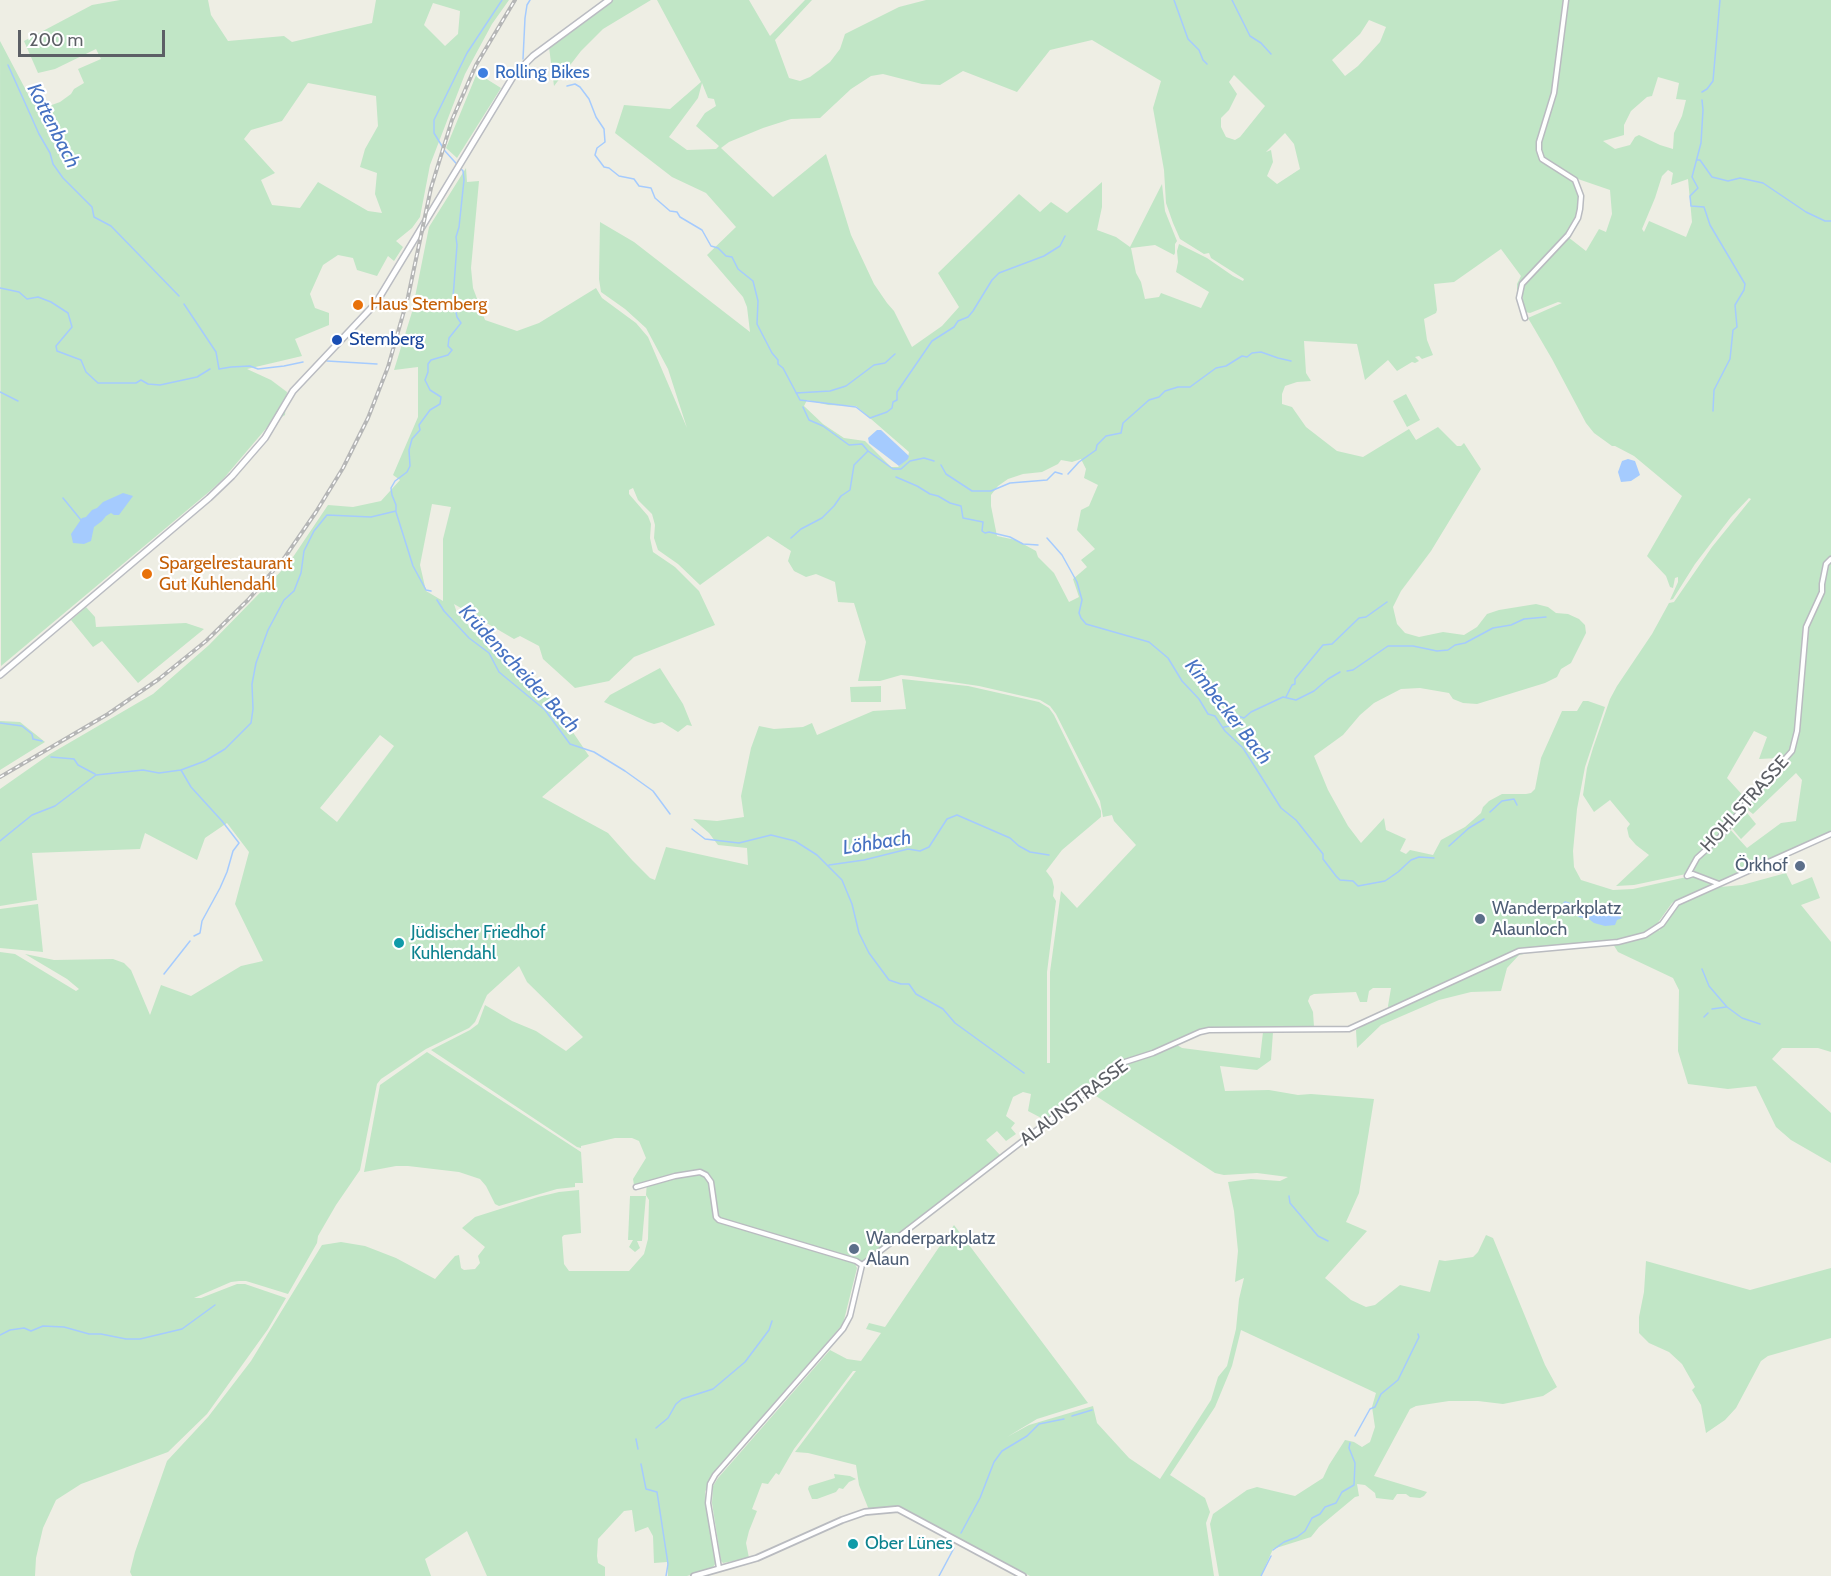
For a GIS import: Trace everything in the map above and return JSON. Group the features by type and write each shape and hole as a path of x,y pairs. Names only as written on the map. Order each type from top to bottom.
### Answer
{"main road":[{"path":"0,675 232,476 270,430 290,395 376,303 519,69 609,0"}],"street":[{"path":"1525,318 1519,298 1522,285 1568,235 1578,218 1580,209 1581,196 1575,180 1542,159 1539,150 1539,142 1554,93 1566,0"},
{"name":"HOHLSTRASSE","path":"1720,884 1693,874 1687,876 1697,858 1720,837 1751,797 1792,751 1797,731 1806,627 1822,592 1826,564 1831,559"},
{"path":"1720,884 1831,834"},
{"name":"ALAUNSTRASSE","path":"862,1265 1125,1062 1209,1030 1349,1029 1519,951 1618,942 1645,935 1657,929 1677,903 1720,884"},
{"path":"636,1187 686,1173 700,1172 706,1175 711,1182 716,1216 719,1220 856,1261 862,1265 850,1316 843,1329 715,1475 710,1484 708,1503 719,1568"},
{"path":"694,1576 757,1558 849,1517 883,1509 898,1509 1023,1576"}],"green space":[{"path":"120,0 208,0 211,15 228,41 284,36 292,42 372,23 376,0 509,0 492,24 465,74 430,165 420,217 412,228 396,241 403,247 394,261 388,256 377,276 357,270 353,258 338,255 323,265 310,294 315,308 329,313 329,325 295,339 302,356 247,369 271,380 287,392 285,415 269,425 210,491 1,666 0,41 29,96 40,91 49,106 60,102 84,83 78,69 101,59 96,49 55,69 38,73 24,41 92,5","holes":["433,3 460,11 458,34 445,46 424,25","308,83 376,96 378,126 365,149 360,167 377,173 375,194 382,213 368,211 318,182 300,208 272,205 261,180 275,173 244,139 251,130 282,121"]},
{"path":"612,0 651,0 603,29 581,51 554,86 549,47"},
{"path":"657,0 749,0 770,36 805,0 812,0 775,40 789,78 800,81 810,77 830,62 840,49 845,34 899,7 926,0 1831,0 1831,832 1672,903 1657,924 1659,931 1676,906 1720,887 1742,885 1786,873 1792,885 1812,877 1820,898 1801,905 1831,942 1831,1052 1818,1048 1782,1048 1772,1059 1831,1113 1831,1163 1791,1140 1776,1127 1756,1086 1728,1089 1688,1084 1678,1051 1679,990 1673,978 1618,952 1613,944 1541,950 1519,955 1507,968 1501,991 1471,992 1439,1000 1381,1025 1357,1048 1356,1030 1389,1010 1391,988 1373,988 1369,991 1367,1002 1360,1002 1356,992 1314,994 1308,1001 1313,1012 1314,1027 1200,1030 1167,1046 1124,1061 1047,1121 1028,1111 1031,1094 1023,1092 1013,1097 1006,1116 1015,1123 1011,1128 1016,1134 1006,1141 997,1131 986,1140 1000,1155 861,1263 855,1264 857,1268 843,1324 713,1474 705,1492 716,1563 713,1567 687,1576 668,1576 667,1562 654,1563 653,1536 648,1527 635,1532 632,1510 624,1511 598,1539 598,1563 605,1567 605,1576 487,1576 467,1531 425,1559 431,1576 132,1576 130,1572 135,1552 167,1461 208,1417 251,1361 322,1245 341,1242 365,1246 396,1258 435,1279 455,1256 459,1255 461,1268 464,1270 475,1269 480,1263 478,1256 485,1247 462,1228 475,1217 538,1197 579,1190 581,1233 562,1237 564,1264 569,1271 629,1271 644,1254 648,1239 647,1182 634,1185 633,1179 646,1158 639,1141 632,1138 615,1138 581,1146 581,1148 577,1147 431,1050 478,1024 485,1005 512,1021 536,1031 566,1051 583,1037 527,982 519,966 487,995 475,1022 469,1028 426,1049 377,1084 360,1170 318,1236 317,1243 288,1294 239,1281 231,1282 194,1298 201,1298 237,1284 245,1284 286,1298 268,1329 207,1414 168,1452 81,1484 56,1500 43,1528 36,1558 35,1576 0,1576 0,952 15,954 76,991 79,989 67,979 25,954 54,960 113,959 124,963 131,970 150,1015 161,985 191,996 241,966 263,961 235,904 249,852 227,823 205,838 197,860 145,833 140,849 32,853 37,900 0,906 0,789 50,754 153,694 209,645 289,563 328,505 353,507 381,501 400,480 393,475 418,417 418,367 394,370 412,312 429,227 466,168 467,182 479,181 471,268 473,288 485,320 517,331 539,323 596,288 602,298 636,323 648,337 687,428 668,369 646,328 601,292 599,279 600,222 634,242 750,332 747,307 743,297 707,255 736,227 706,193 672,177 615,133 624,105 670,109 701,82","holes":["1369,20 1386,27 1380,42 1358,66 1345,76 1332,60 1360,34","1092,40 1161,81 1153,108 1164,170 1166,203 1173,223 1180,239 1204,254 1209,253 1211,258 1244,279 1243,281 1207,258 1179,244 1176,272 1209,292 1201,308 1161,293 1159,297 1145,299 1131,248 1155,245 1174,255 1177,241 1165,211 1162,184 1130,247 1116,237 1097,230 1102,207 1102,182 1067,213 1051,202 1040,212 1019,194 938,273 959,307 942,326 912,347 894,311 874,284 851,235 826,154 773,197 721,148 729,142 791,119 820,118 851,89 871,76 883,74 922,84 940,85 963,71 1017,92 1050,50","1234,75 1265,106 1235,140 1226,137 1221,127 1221,118 1229,110 1237,94 1229,82","1658,77 1679,83 1676,99 1686,100 1674,133 1673,149 1639,135 1630,145 1615,149 1603,141 1624,135 1624,125 1631,111 1647,97 1652,96","702,83 708,98 714,99 716,106 705,113 696,126 719,146 716,149 687,150 669,137 698,98","1285,133 1294,144 1300,169 1277,184 1267,176 1273,162 1271,150 1266,152","1544,163 1578,179 1610,190 1612,214 1606,232 1599,229 1586,251 1568,237 1524,285 1523,305 1525,312 1530,313 1558,302 1562,303 1528,318 1586,423 1594,433 1612,446 1634,456 1682,496 1647,556 1666,576 1670,587 1673,588 1675,578 1678,577 1670,600 1673,599 1695,564 1731,517 1749,498 1751,499 1712,547 1674,602 1669,603 1610,699 1587,768 1583,795 1594,812 1610,800 1630,824 1627,828 1629,837 1649,855 1616,886 1634,885 1686,874 1694,860 1719,836 1747,800 1727,778 1754,731 1767,737 1759,759 1779,758 1785,762 1744,807 1753,814 1796,773 1802,780 1796,821 1781,823 1747,848 1728,827 1694,865 1690,872 1691,876 1633,889 1613,890 1581,880 1574,867 1573,851 1577,809 1585,767 1605,707 1588,701 1583,701 1577,711 1562,711 1541,758 1535,789 1531,793 1502,794 1489,801 1481,813 1465,827 1441,840 1433,855 1410,850 1406,854 1400,851 1406,839 1386,830 1384,818 1361,843 1348,826 1328,790 1314,756 1343,735 1374,703 1401,689 1420,688 1449,693 1453,699 1463,703 1477,704 1545,683 1557,677 1561,669 1571,663 1586,633 1585,625 1568,614 1556,613 1548,607 1536,604 1487,614 1477,627 1464,635 1443,632 1419,637 1405,633 1397,624 1393,607 1401,591 1431,551 1481,469 1464,443 1457,446 1438,427 1416,440 1409,429 1363,457 1337,451 1306,427 1292,407 1282,404 1285,386 1311,381 1306,373 1304,341 1357,344 1365,380 1388,360 1397,371 1412,362 1419,361 1415,357 1419,356 1422,359 1433,355 1427,340 1424,319 1436,313 1437,310 1434,284 1454,282 1501,249 1521,276 1517,284 1517,294 1521,283 1566,236 1576,218 1579,197 1574,181","1668,170 1673,173 1671,185 1688,179 1692,222 1686,237 1649,221 1644,232 1642,229 1662,176","807,400 828,405 856,406 909,452 908,457 898,467 891,467 865,441 844,438 823,424 804,406","1081,459 1086,469 1084,478 1098,485 1089,506 1081,510 1077,530 1095,549 1081,560 1087,567 1073,579 1079,597 1069,602 1054,573 1038,557 1036,551 1016,540 997,536 991,506 991,495 1008,479 1023,474 1042,472 1061,460 1072,462","633,488 638,500 652,514 655,525 654,538 658,550 678,564 700,585 768,536 791,551 788,561 794,571 806,577 816,574 835,582 838,602 854,603 866,642 858,681 880,681 901,675 979,686 1040,700 1050,706 1056,714 1100,801 1103,817 1112,815 1114,821 1136,845 1077,908 1061,891 1050,972 1050,1063 1047,1063 1047,972 1056,901 1053,896 1052,879 1046,871 1062,850 1101,817 1101,811 1054,715 1049,708 1039,702 968,686 902,679 906,709 873,711 817,735 812,723 803,727 774,729 759,726 751,748 741,796 744,817 717,821 693,819 709,833 718,845 747,848 748,865 666,847 655,880 650,878 608,833 542,797 589,756 549,697 518,677 457,613 454,604 514,639 520,636 539,646 543,659 575,688 609,681 634,657 715,625 699,591 675,567 653,552 650,538 651,524 648,516 629,494 629,490","432,504 451,507 443,539 443,601 426,591 420,565","380,735 394,746 337,822 320,808"]},
{"path":"477,73 501,88 457,158 446,148"},
{"path":"1406,394 1420,420 1407,427 1393,401"},
{"path":"86,607 95,617 96,627 186,623 204,629 138,683 102,641 93,647 71,620"},
{"path":"660,668 683,704 692,726 687,725 678,732 662,722 654,724 648,722 604,702 610,695"},
{"path":"881,686 881,702 851,702 850,687"},
{"path":"0,721 20,722 45,742 0,770"},
{"path":"1744,809 1756,824 1741,839 1730,826"},
{"path":"38,904 43,952 0,948 0,909"},
{"path":"1263,1032 1273,1032 1271,1060 1257,1070 1220,1066 1225,1091 1269,1090 1298,1095 1374,1099 1359,1193 1346,1222 1367,1231 1325,1278 1351,1300 1366,1307 1375,1305 1400,1285 1430,1292 1439,1260 1473,1257 1486,1235 1493,1238 1545,1365 1557,1387 1543,1396 1503,1404 1449,1401 1410,1409 1374,1476 1427,1492 1424,1496 1420,1498 1397,1494 1393,1500 1376,1498 1375,1493 1365,1485 1357,1484 1359,1496 1319,1527 1311,1537 1273,1549 1261,1576 1219,1576 1210,1524 1213,1514 1247,1490 1257,1487 1295,1496 1323,1478 1345,1440 1362,1447 1370,1442 1375,1427 1372,1407 1376,1393 1241,1330 1232,1366 1215,1407 1170,1475 1205,1498 1210,1512 1206,1523 1214,1576 1030,1576 898,1507 869,1510 859,1485 856,1465 795,1452 856,1371 853,1371 794,1449 779,1475 776,1473 768,1484 762,1483 752,1509 757,1511 746,1543 749,1558 723,1563 721,1561 712,1503 713,1486 718,1478 830,1350 847,1359 861,1361 881,1333 866,1329 869,1323 885,1327 954,1225 1088,1403 1037,1419 1007,1437 1029,1425 1093,1406 1097,1423 1129,1458 1160,1479 1211,1400 1218,1377 1227,1366 1236,1329 1244,1278 1235,1282 1238,1251 1228,1182 1251,1179 1280,1181 1288,1177 1257,1173 1224,1175 1215,1173 1096,1096 1113,1082 1119,1069 1177,1045 1182,1048 1260,1058"},
{"path":"427,1052 581,1152 583,1183 575,1183 575,1187 557,1189 499,1206 495,1204 480,1179 459,1172 396,1166 364,1172 380,1085"},
{"path":"630,1196 646,1196 642,1241 637,1241 640,1248 635,1252 629,1247 633,1240 628,1240"},
{"path":"1646,1261 1750,1290 1831,1268 1831,1338 1768,1356 1761,1361 1736,1408 1725,1420 1706,1433 1701,1405 1692,1390 1695,1387 1682,1364 1669,1352 1649,1343 1639,1333"},
{"path":"834,1474 856,1479 849,1482 843,1489 839,1488 836,1492 812,1499 809,1486 835,1478"}],"water":[{"path":"877,430 881,430 909,456 908,459 899,466 869,443 868,438"},
{"path":"1628,459 1635,461 1640,475 1631,481 1621,482 1618,472 1622,461"},
{"path":"123,493 133,496 119,515 111,513 94,527 91,541 84,544 73,543 71,534 82,518 103,502"},
{"path":"1565,901 1579,906 1584,911 1592,908 1604,913 1616,913 1622,918 1617,920 1615,925 1605,926 1594,923 1589,919 1578,917 1577,910 1574,914 1561,905"}],"waterway":[{"name":"Krüdenscheider Bach","path":"0,841 32,815 55,806 96,775 143,770 159,773 181,770 205,761 225,749 251,723 252,684 256,663 268,630 284,600 294,591 301,573 304,551 314,531 327,515 371,517 396,511 391,488 410,466 409,450 412,439 420,430 419,425 430,410 440,404 441,397 430,390 425,380 428,364 431,360 448,355 452,350 448,346 449,338 461,323 457,317 453,298 463,171 445,151 434,133 434,120 467,53 502,0"},
{"path":"523,59 525,18 530,0"},
{"path":"1174,0 1188,39 1199,50 1207,64"},
{"path":"1232,0 1250,36 1261,43 1271,54"},
{"path":"1702,92 1713,81 1720,0"},
{"name":"Kottenbach","path":"8,65 50,153 53,164 63,178 92,207 94,217 111,226 179,296"},
{"name":"Kimbecker Bach","path":"567,86 575,84 580,87 589,99 604,129 605,142 597,148 595,155 604,167 619,176 634,179 639,186 651,188 655,198 670,211 677,212 680,217 702,230 711,246 718,248 726,256 732,257 738,269 753,281 758,301 757,324 800,400 856,407 870,418 887,412 897,400 897,392 932,341 954,327 958,321 968,317 999,273 1044,256 1060,246 1065,236"},
{"path":"1702,100 1701,143 1692,177 1698,188 1690,196 1691,206 1704,207 1710,225 1745,284 1735,305 1737,327 1733,330 1730,359 1714,390 1713,411"},
{"path":"1697,160 1700,160 1712,177 1728,181 1740,178 1763,183 1806,212 1825,221 1831,221"},
{"path":"0,288 19,292 27,299 38,297 68,313 72,327 56,346 57,351 81,360 86,372 98,383 136,383 141,380 148,384 160,385 197,377 210,369"},
{"path":"184,304 216,352 219,369 250,366 258,369 303,362"},
{"path":"1068,474 1079,462 1096,450 1097,445 1106,436 1121,433 1123,423 1149,400 1159,397 1165,391 1178,387 1190,387 1216,368 1226,366 1252,353 1261,352 1291,361"},
{"path":"796,393 830,391 846,386 874,365 885,363 895,354"},
{"path":"327,361 377,364"},
{"path":"0,392 18,401"},
{"name":"Kimbecker Bach","path":"803,407 809,420 823,426 849,445 862,444 893,469 901,469 910,461 924,458 934,461"},
{"path":"791,538 801,529 822,518 841,496 850,490 854,465 868,451"},
{"path":"941,465 946,474 972,491 991,491 1010,483 1047,480 1055,472 1062,474"},
{"name":"Kimbecker Bach","path":"896,477 961,506 963,518 983,522 982,531 985,533 1010,537 1023,544 1038,545"},
{"path":"63,498 81,520"},
{"name":"Krüdenscheider Bach","path":"396,512 413,566 426,590 431,591"},
{"name":"Kimbecker Bach","path":"1047,538 1062,555 1077,582 1082,600 1079,613 1086,624 1149,642 1168,658 1182,681 1199,699 1208,714 1215,716 1225,731 1243,748 1281,808 1296,820 1340,880 1353,881 1358,886 1385,881 1411,860 1419,857 1434,858"},
{"name":"Krüdenscheider Bach","path":"437,600 469,638 489,653 499,672 545,710 570,744 594,752 625,771 653,791 670,814"},
{"path":"1286,697 1292,685 1295,684 1295,679 1323,645 1332,644 1359,618 1366,617 1387,602"},
{"path":"1347,671 1353,670 1388,646 1448,650 1493,628 1511,625 1524,619 1546,617"},
{"path":"1224,727 1230,726 1231,720 1238,716 1244,718 1251,712 1283,697 1296,700 1314,691 1340,672"},
{"path":"0,723 22,726 32,734 33,739 42,741"},
{"path":"51,757 74,759 78,765 95,774"},
{"path":"181,770 191,787 239,843 233,851 220,888 202,921 200,933 194,936"},
{"path":"1490,812 1502,801 1514,799 1517,805"},
{"name":"Löhbach","path":"829,865 864,860 908,849 920,851 929,847 947,819 957,815 1010,838 1030,852 1049,855"},
{"path":"1449,846 1469,828 1484,819"},
{"name":"Krüdenscheider Bach","path":"692,829 705,839 739,843 771,835 795,841 817,855 842,880 852,904 859,933 869,953 889,980 909,984 916,994 943,1009 955,1023 1024,1073"},
{"path":"164,974 190,941"},
{"path":"1702,969 1709,986 1727,1007 1742,1018 1760,1024"},
{"path":"1712,1009 1726,1007"},
{"path":"1704,1017 1708,1013"},
{"path":"1289,1196 1290,1203 1318,1236 1328,1241"},
{"path":"0,1335 10,1330 24,1328 31,1331 43,1326 64,1327 89,1334 126,1339 140,1339 182,1329 215,1305"},
{"path":"656,1428 668,1418 676,1404 682,1399 713,1389 745,1362 769,1330 772,1321"},
{"path":"1355,1436 1381,1394 1398,1380 1419,1337 1418,1334"},
{"path":"1072,1416 1092,1410"},
{"path":"961,1533 980,1498 994,1462 1002,1451 1027,1436 1039,1424 1064,1419"},
{"path":"636,1439 638,1449"},
{"path":"1273,1550 1305,1531 1312,1518 1320,1514 1325,1507 1336,1503 1342,1492 1354,1485 1355,1463 1349,1448 1350,1443"},
{"path":"641,1464 646,1489 657,1492 668,1564 666,1576"},
{"path":"939,1576 954,1548"},
{"path":"1261,1576 1271,1556"}],"railway":[{"path":"0,777 108,714 159,679 206,641 248,600 285,557 316,512 343,468 368,418 388,367 408,297 431,188 452,120 476,65 515,0"}],"place":[{"name":"Rolling Bikes","path":"483,73"},
{"name":"Haus Stemberg","path":"358,305"},
{"name":"Stemberg","path":"337,340"},
{"name":"Spargelrestaurant Gut Kuhlendahl","path":"147,574"},
{"name":"Örkhof","path":"1800,866"},
{"name":"Wanderparkplatz Alaunloch","path":"1480,919"},
{"name":"Jüdischer Friedhof Kuhlendahl","path":"399,943"},
{"name":"Wanderparkplatz Alaun","path":"854,1249"},
{"name":"Ober Lünes","path":"853,1544"}]}
